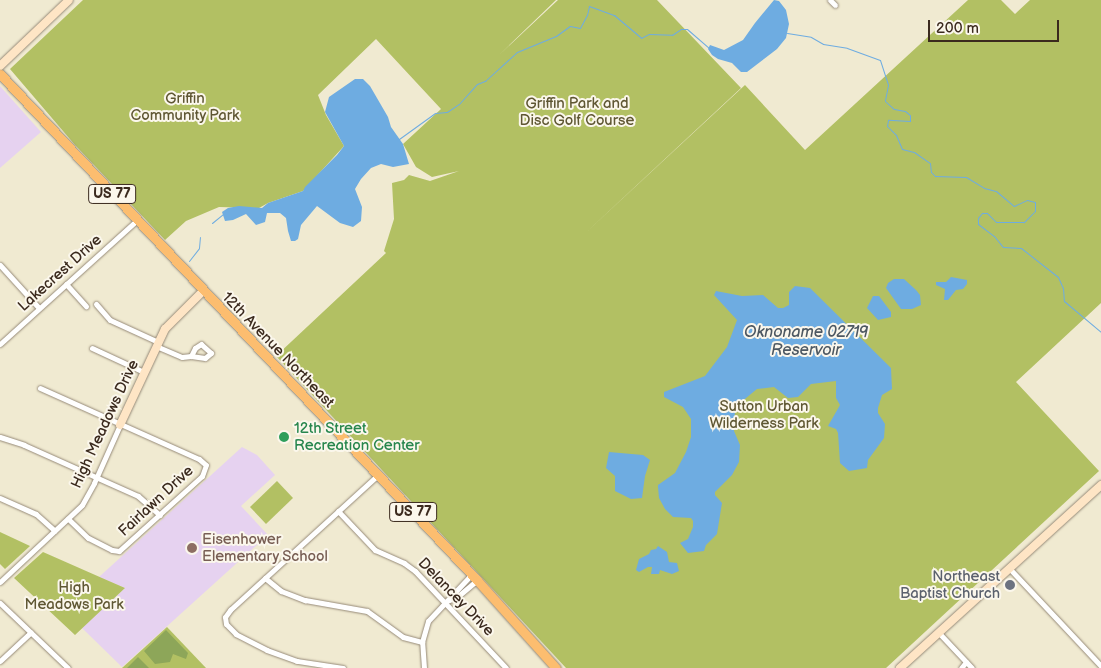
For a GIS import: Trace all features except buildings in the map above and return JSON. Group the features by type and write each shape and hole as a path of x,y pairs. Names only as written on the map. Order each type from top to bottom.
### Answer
{"main road":[{"path":"0,66 69,0"},
{"name":"12th Avenue Northeast","path":"0,74 474,577 556,668"},
{"name":"High Meadows Drive","path":"120,425 157,344 174,317 203,291"},
{"path":"900,668 1101,485"}],"street":[{"path":"830,0 835,5"},
{"name":"Lakecrest Drive","path":"0,344 136,220"},
{"path":"0,266 40,308"},
{"path":"66,284 86,306"},
{"path":"96,304 110,320 180,357 191,356"},
{"path":"92,348 144,372"},
{"path":"40,388 120,425"},
{"name":"Fairlawn Drive","path":"68,519 88,538 117,551 122,550 202,476 206,465 200,460 120,425"},
{"name":"High Meadows Drive","path":"0,582 82,505 97,478 120,425"},
{"path":"0,437 17,442 143,499 160,514"},
{"path":"343,668 290,659 249,642 228,626 225,620 227,613 378,475"},
{"path":"0,498 36,514 55,531"},
{"name":"Delancey Drive","path":"338,511 375,550 407,564 506,668"},
{"path":"1009,568 1101,666"},
{"path":"424,668 422,642 428,621 444,603 457,597 474,577"},
{"path":"265,578 285,593 315,603 367,610 403,637 422,642"},
{"path":"336,599 336,606"},
{"path":"0,603 68,668"},
{"path":"0,661 31,632"},
{"path":"939,633 972,668"},
{"path":"961,668 966,662"}],"shaded area":[{"path":"0,86 41,132 0,168"},
{"name":"Eisenhower Elementary School","path":"242,447 257,455 275,475 241,506 268,535 122,667 82,628 125,588 99,577"}],"green space":[{"name":"Sutton Urban Wilderness Park","path":"83,0 556,0 497,57 558,0 657,0 741,88 580,238 745,85 805,150 968,0 1001,0 1015,14 1030,0 1101,0 1101,303 1016,382 1099,471 886,668 566,668 276,356 386,253 384,251 394,219 392,183 404,180 409,175 430,181 459,171 432,177 416,167 403,144 441,109 376,39 318,95 326,115 344,146 303,191 259,208 219,207 186,221 165,240 75,145 10,69"},
{"path":"277,481 293,498 266,524 250,507"},
{"name":"High Meadows Park","path":"0,532 30,546 5,569 0,564"},
{"name":"High Meadows Park","path":"43,552 125,588 75,635 14,578"},
{"path":"167,627 206,668 122,668"},
{"path":"166,630 188,653 186,659 173,654 170,662 155,664 144,651"},
{"path":"138,657 149,668 127,668"}],"water":[{"path":"774,0 779,1 786,10 789,24 786,38 777,49 747,72 741,72 732,63 712,55 708,49 710,45 724,50 743,40"},
{"path":"355,79 363,79 370,86 388,117 391,127 403,144 409,164 393,167 381,164 371,168 361,179 355,189 362,207 361,221 353,227 340,223 317,206 301,225 298,239 291,241 286,218 280,213 267,213 265,222 256,225 246,214 233,220 225,221 222,212 228,208 239,206 262,208 268,203 303,191 337,155 344,146 325,112 329,97"},
{"path":"951,277 967,280 967,284 963,289 956,290 948,300 944,300 945,289 936,285 936,282 946,282"},
{"path":"894,279 904,279 916,290 920,295 921,305 912,309 901,309 886,288 888,283"},
{"name":"Oknoname 02719 Reservoir","path":"795,286 810,288 891,368 892,389 882,395 878,408 878,413 885,424 884,438 868,460 867,468 849,471 840,463 838,433 836,429 828,426 840,405 836,398 836,381 811,384 798,397 788,398 774,387 757,389 740,403 735,410 734,431 740,445 739,462 732,475 715,492 715,495 722,503 717,534 706,545 704,551 688,553 680,543 688,539 693,527 693,521 691,518 673,517 665,509 659,498 658,485 675,473 686,452 691,437 691,419 683,407 664,397 664,392 705,376 727,347 737,320 714,295 716,291 742,296 763,295 778,308 783,308 789,305 789,292"},
{"path":"873,296 879,296 891,312 891,317 878,320 867,308"},
{"path":"609,452 643,455 650,460 645,476 642,498 631,499 615,491 615,476 606,468"},
{"path":"658,546 667,552 669,562 677,563 679,571 672,574 660,570 659,574 651,574 652,567 639,572 636,570 639,559 649,554 651,550 656,549"}],"waterway":[{"path":"399,139 435,113 447,112 459,104 477,84 485,81 517,52 556,36 570,26 580,28 587,15 589,6 614,15 641,38 649,34 672,35 681,29 687,29 710,49"},
{"path":"787,33 811,37 823,44 847,48 880,60 888,85 885,101 894,109 905,111 910,115 910,121 888,120 887,126 896,135 902,149 914,152 930,163 931,172 935,176 966,177 984,188 996,191 1014,206 1027,200 1035,202 1035,211 1024,222 996,222 987,213 982,213 978,218 978,224 994,236 1003,247 1021,248 1058,277 1063,288 1064,301 1101,332"},
{"path":"212,223 223,214"},
{"path":"189,261 199,248 200,237"}],"place":[{"name":"12th Street Recreation Center","path":"284,437"},
{"name":"Eisenhower Elementary School","path":"192,548"},
{"name":"Northeast Baptist Church","path":"1010,585"}],"park label":[{"name":"Griffin Community Park","path":"185,106"},
{"name":"Griffin Park and Disc Golf Course","path":"577,112"}]}
